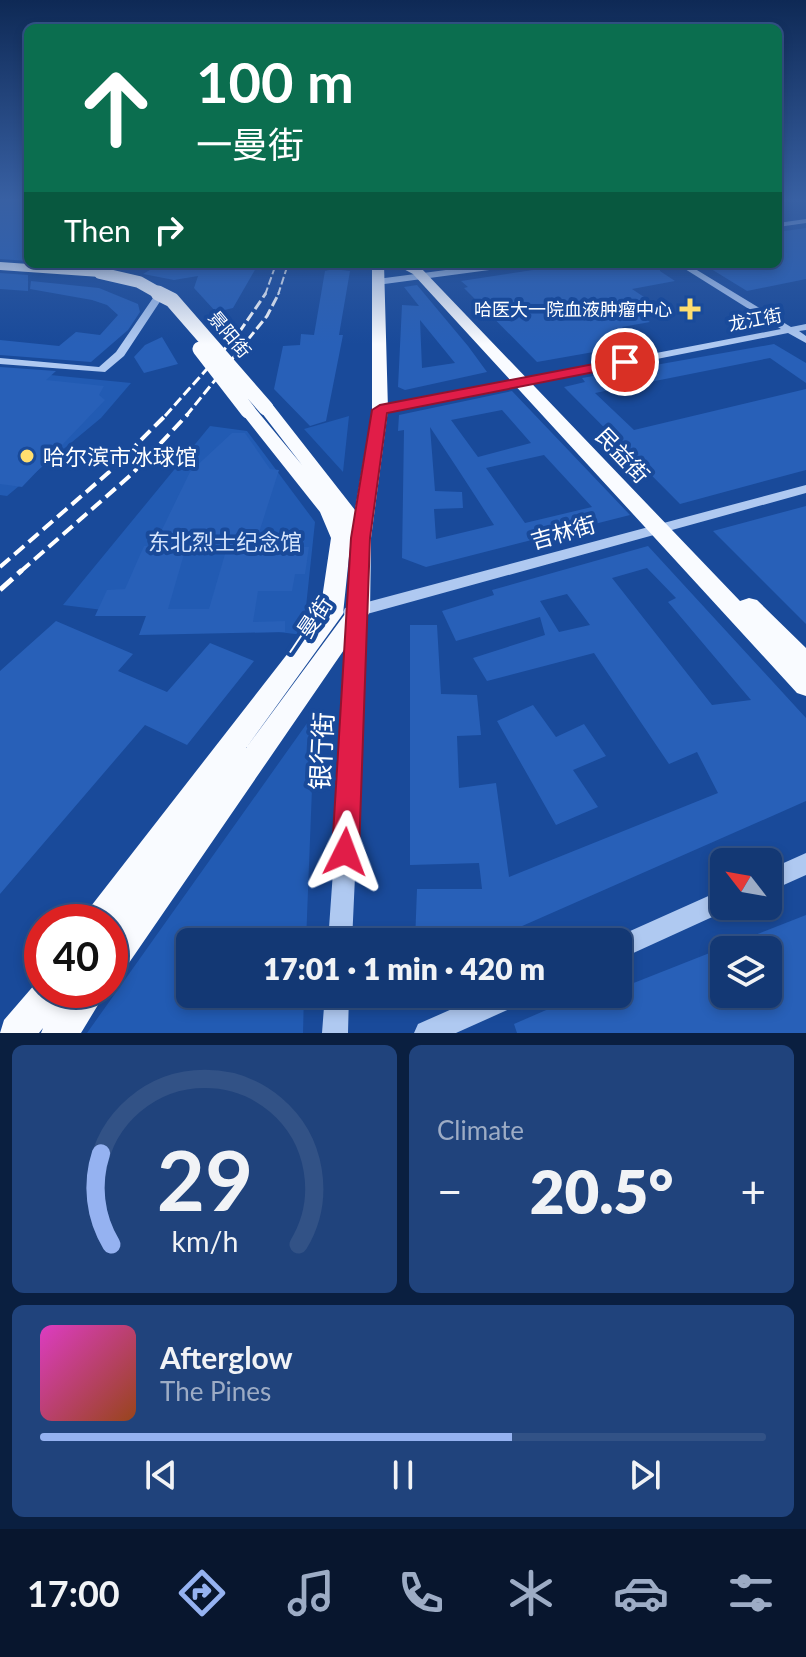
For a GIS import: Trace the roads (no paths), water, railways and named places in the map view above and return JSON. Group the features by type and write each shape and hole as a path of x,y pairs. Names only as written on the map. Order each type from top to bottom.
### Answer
{"main road":[{"name":"景阳街","path":"0,266 24,268"},
{"name":"景阳街","path":"28,268 98,273 139,282 172,300 329,510"},
{"name":"一曼街","path":"128,936 359,612 361,538 380,410 378,268"},
{"name":"民益街","path":"422,272 529,381 806,686"},
{"name":"景阳街","path":"0,274 98,273 156,300 339,499 361,538"},
{"name":"一曼街","path":"114,904 331,614 341,538 329,510"},
{"name":"民益街","path":"663,527 806,663"},
{"path":"17,1033 36,1008"},
{"path":"59,1033 77,1008"}],"street":[{"path":"377,282 422,272 466,268"},
{"path":"688,268 806,340"},
{"path":"0,361 101,370 120,354 156,300"},
{"name":"龙江街","path":"380,410 806,327"},
{"name":"吉林街","path":"331,614 359,612 806,489"},
{"name":"银行街","path":"341,928 359,612"},
{"path":"782,875 806,864"},
{"path":"632,942 710,906"},
{"path":"335,1033 336,1008"},
{"path":"427,1033 483,1008"}],"railway":[{"path":"265,294 275,268"},
{"path":"278,295 287,268"},
{"path":"165,416 238,334 265,294"},
{"path":"186,416 267,316 278,295"},
{"path":"20,572 132,474 188,414"},
{"path":"0,567 108,473 165,416"},
{"path":"0,590 22,570"}],"place":[{"name":"哈医大一院血液肿瘤中心","path":"690,309"},
{"name":"哈尔滨市冰球馆","path":"27,456"}],"park label":[{"name":"东北烈士纪念馆","path":"225,541"}]}
